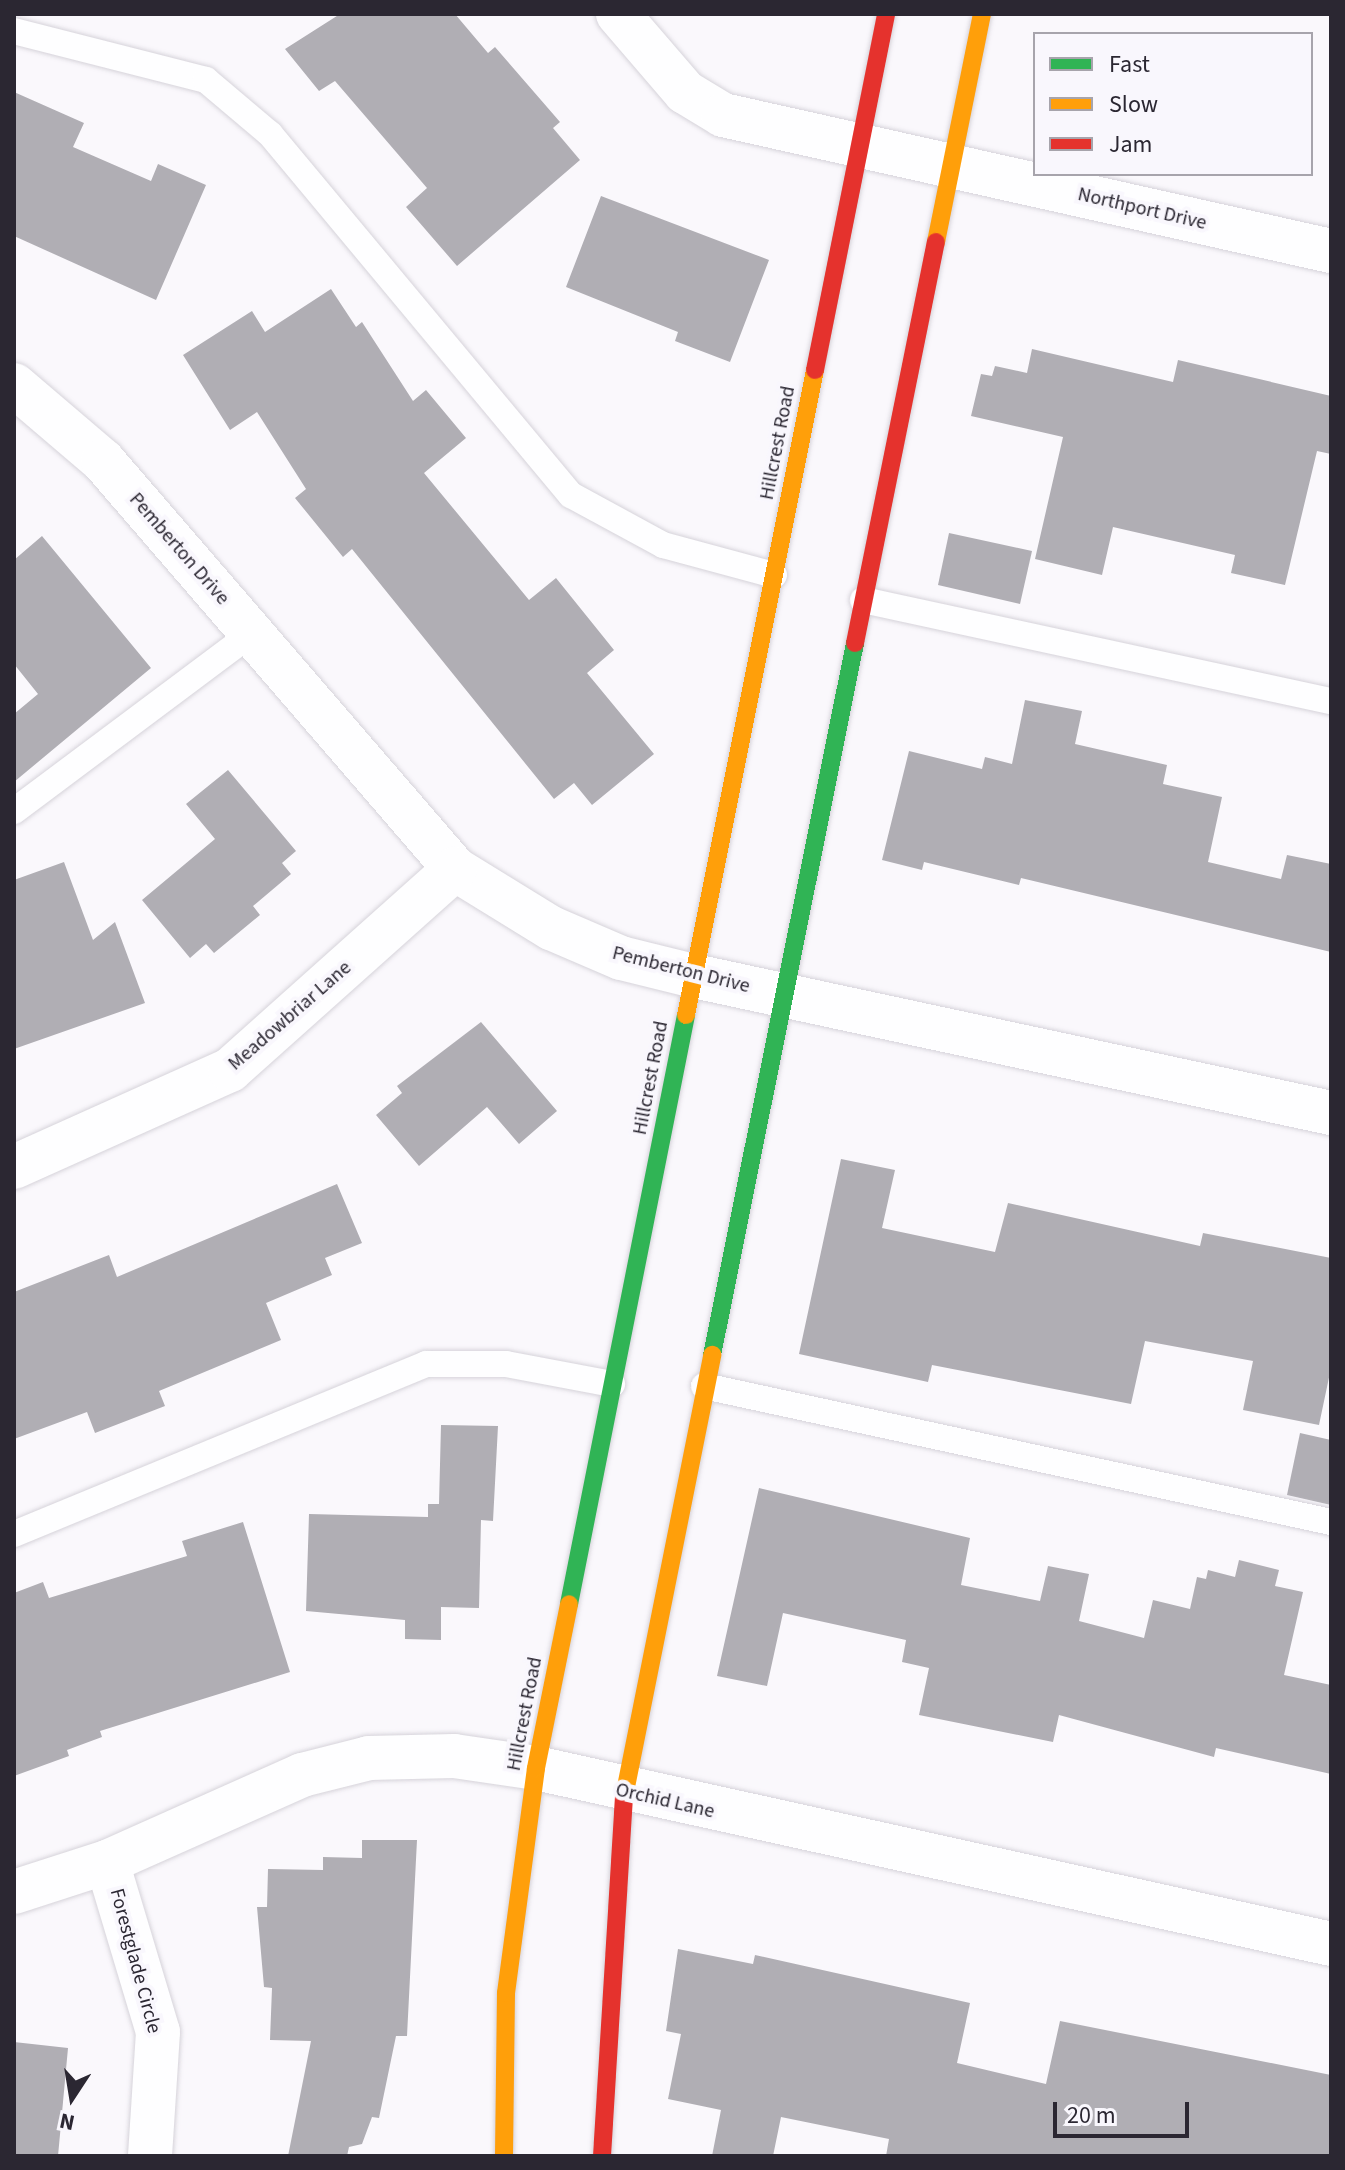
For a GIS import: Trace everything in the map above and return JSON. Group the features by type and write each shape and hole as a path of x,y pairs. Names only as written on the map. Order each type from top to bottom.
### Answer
{"main road":[{"name":"Hillcrest Road","path":"504,2156 506,1993 536,1768 886,14"},
{"path":"602,2156 599,2113 624,1792 781,995 982,14"}],"street":[{"name":"Northport Drive","path":"618,14 685,92 723,115 1331,251"},
{"name":"Pemberton Drive","path":"14,385 103,461 455,869 551,928 621,958 694,976 1331,1113"},
{"name":"Meadowbriar Lane","path":"14,1167 230,1070 455,869"},
{"name":"Orchid Lane","path":"14,1892 107,1862 302,1775 369,1758 454,1756 536,1768 624,1792 1331,1944"},
{"name":"Forestglade Circle","path":"107,1862 158,2032 150,2156"}],"lane":[{"path":"14,31 206,80 270,134 571,495 663,545 774,575"},
{"path":"863,600 1331,701"},
{"path":"14,811 252,633"},
{"path":"14,1534 426,1364 506,1364 612,1384"},
{"path":"704,1386 1331,1522"}],"building":[{"path":"340,14 455,14 488,53 495,47 560,122 553,128 580,160 457,266 406,207 427,188 335,81 319,91 285,49"},
{"path":"14,92 84,123 73,147 151,181 158,164 206,185 156,300 14,236"},
{"path":"601,196 769,260 730,362 675,341 678,332 566,287"},
{"path":"331,289 356,327 362,322 413,401 426,390 466,438 424,473 529,600 556,578 614,650 587,673 654,754 592,805 574,783 554,799 352,549 343,557 295,498 306,489 257,412 230,430 183,355 252,311 265,332"},
{"path":"1032,349 1173,382 1178,360 1331,396 1331,454 1317,451 1285,585 1231,573 1235,555 1113,527 1102,575 1035,559 1063,437 971,416 981,374 992,376 995,366 1027,373"},
{"path":"949,533 1032,551 1020,604 938,585"},
{"path":"42,536 151,668 14,782 14,714 38,694 14,664 14,560"},
{"path":"1025,700 1082,711 1075,744 1167,765 1163,784 1222,797 1208,862 1281,879 1287,855 1331,864 1331,952 1021,878 1019,885 924,862 922,870 882,860 909,751 982,769 985,757 1012,764"},
{"path":"228,770 296,851 282,863 291,874 253,906 260,915 214,953 206,944 190,958 142,900 215,839 186,804"},
{"path":"64,862 93,940 115,922 145,1003 14,1049 14,880"},
{"path":"481,1022 557,1111 519,1144 487,1107 419,1166 376,1115 402,1093 397,1086"},
{"path":"841,1159 895,1170 882,1228 995,1252 1008,1203 1200,1246 1203,1233 1331,1258 1331,1368 1319,1425 1243,1410 1253,1361 1145,1341 1131,1404 932,1365 928,1382 799,1354"},
{"path":"337,1184 362,1243 325,1258 332,1275 266,1303 281,1340 159,1391 165,1406 95,1433 87,1412 14,1439 14,1292 109,1255 117,1277"},
{"path":"441,1425 498,1426 493,1521 481,1520 479,1608 441,1607 441,1640 405,1639 405,1620 306,1611 309,1514 428,1517 428,1504 439,1504"},
{"path":"1300,1433 1331,1440 1331,1505 1287,1495"},
{"path":"759,1488 970,1538 961,1585 1040,1601 1048,1566 1089,1574 1079,1621 1144,1638 1153,1600 1190,1609 1197,1577 1206,1579 1208,1570 1235,1577 1239,1560 1279,1570 1275,1586 1303,1592 1284,1675 1331,1685 1331,1774 1216,1748 1214,1757 1059,1715 1053,1742 919,1715 929,1668 902,1662 906,1640 783,1613 767,1686 717,1676"},
{"path":"243,1522 290,1672 100,1731 102,1737 67,1750 69,1756 14,1776 14,1593 43,1582 49,1598 187,1556 182,1541"},
{"path":"362,1840 417,1840 407,2036 396,2036 379,2118 372,2117 362,2144 349,2147 347,2156 288,2156 311,2041 270,2040 272,1988 264,1987 257,1907 267,1907 268,1869 323,1870 323,1857 362,1858"},
{"path":"678,1949 753,1964 755,1955 970,2003 957,2063 1046,2084 1060,2021 1331,2075 1331,2156 886,2156 889,2139 781,2117 773,2156 712,2156 721,2110 668,2099 681,2034 666,2031"},
{"path":"14,2042 68,2048 58,2156 14,2156"}],"traffic: fast":[{"path":"712,1355 855,643"},
{"path":"569,1604 686,1015"}],"traffic: slow":[{"path":"936,242 982,14"},
{"path":"686,1015 815,370"},
{"path":"624,1797 712,1355"},
{"path":"504,2156 506,1993 536,1768 569,1604"}],"traffic: jam":[{"path":"815,370 886,14"},
{"path":"855,643 936,242"},
{"path":"602,2156 624,1797"}]}
